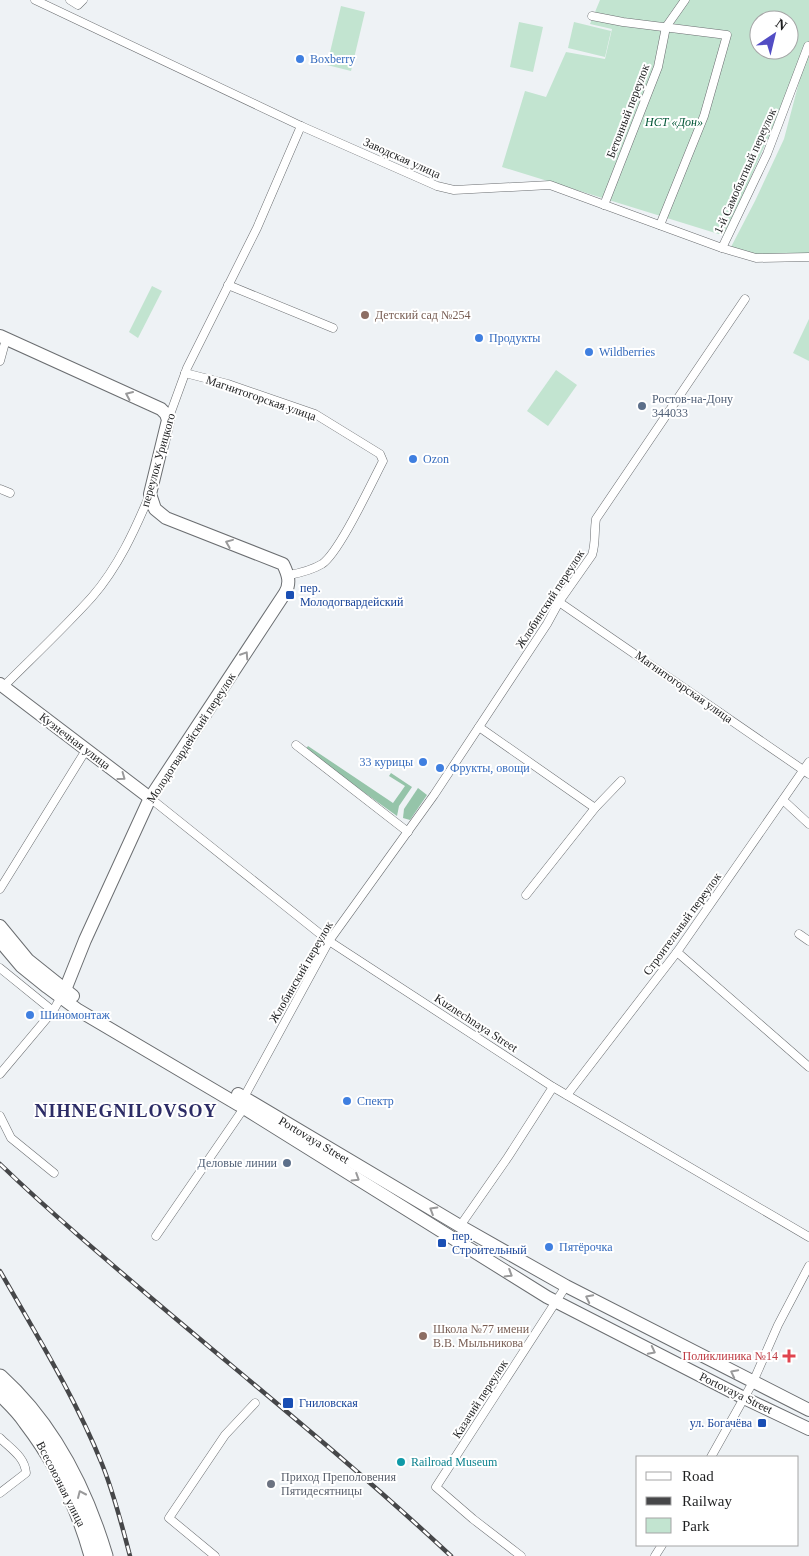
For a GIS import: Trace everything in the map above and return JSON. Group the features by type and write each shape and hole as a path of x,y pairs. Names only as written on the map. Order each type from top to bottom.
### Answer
{"highway":[{"name":"Всесоюзная улица","path":"0,1377 34,1412 60,1451 96,1526 104,1556"},
{"name":"Всесоюзная улица","path":"0,1393 26,1420 49,1457 86,1532 92,1556"}],"main road":[{"path":"3,337 161,409 166,414 168,420"},
{"name":"переулок Урицкого","path":"150,494 168,420"},
{"path":"150,494 155,509 166,518 283,564 289,575"},
{"name":"Молодогвардейский переулок","path":"63,994 85,940 150,798 285,594 288,589 289,575"},
{"name":"Кузнечная улица","path":"2,685 150,798"},
{"path":"0,926 28,960 63,994"},
{"path":"0,941 21,966 63,994"},
{"name":"Portovaya Street","path":"63,994 84,1004 556,1302 809,1429"},
{"name":"Portovaya Street","path":"242,1103 566,1286 809,1410"}],"street":[{"name":"Заводская улица","path":"35,0 301,126 437,186 454,190 550,185 722,248 756,258 809,257"},
{"path":"50,7 55,0"},
{"path":"70,0 78,5 83,0"},
{"name":"Бетонный переулок","path":"604,205 658,67 666,27 685,0"},
{"path":"592,16 666,27 726,39 704,116 660,225"},
{"name":"1-й Самобытный переулок","path":"722,248 767,154 808,46"},
{"name":"переулок Урицкого","path":"168,420 185,373 257,228 301,126"},
{"path":"228,285 332,328"},
{"name":"Жлобинский переулок","path":"156,1236 242,1103 330,941 408,832 548,624 559,602 592,555 595,546 594,532 596,520 745,298"},
{"path":"0,361 3,337"},
{"name":"Магнитогорская улица","path":"185,373 228,384 315,414 380,454 383,461 338,545 323,564 289,575"},
{"path":"0,488 10,492"},
{"name":"переулок Урицкого","path":"2,685 93,596 116,563 150,494"},
{"name":"Магнитогорская улица","path":"559,602 806,772"},
{"path":"479,727 595,808"},
{"path":"296,745 408,832"},
{"path":"0,889 86,750"},
{"name":"Строительный переулок","path":"567,1095 677,952 783,800 806,772 809,762"},
{"path":"526,895 595,808 621,781"},
{"name":"Kuznechnaya Street","path":"150,798 330,941 553,1087 809,1237"},
{"path":"783,800 809,824"},
{"path":"799,934 809,941"},
{"path":"677,952 809,1067"},
{"path":"0,968 53,1011"},
{"name":"Молодогвардейский переулок","path":"0,1074 53,1011 63,994"},
{"path":"460,1226 508,1157 553,1087"},
{"path":"0,1116 11,1138 54,1173"},
{"path":"712,1456 753,1382 778,1325 809,1266"},
{"path":"556,1302 566,1286"},
{"name":"Казачий переулок","path":"521,1556 473,1519 436,1487 556,1302"},
{"path":"215,1556 169,1518 225,1435 255,1404"},
{"path":"0,1438 19,1455 25,1465 26,1473 0,1494"}],"green space":[{"name":"НСТ «Дон»","path":"600,0 809,0 809,45 725,236 502,167 525,91 546,97 566,52 605,59 612,29 590,24"},
{"path":"341,6 365,12 351,71 327,65"},
{"path":"519,22 543,27 533,72 510,67"},
{"path":"574,22 611,31 605,57 568,48"},
{"path":"808,48 809,254 757,256 731,247 784,139"},
{"path":"152,286 162,291 138,338 129,332"},
{"path":"809,319 809,361 793,353"},
{"path":"556,370 577,385 548,426 527,411"},
{"path":"308,746 393,803 405,786 389,776 391,773 412,787 399,806 397,816 305,750"},
{"path":"418,788 427,795 410,820 403,818 404,809"}],"railway":[{"path":"0,1164 97,1251 342,1459 451,1556"},
{"path":"0,1271 80,1414 102,1464 121,1521 130,1556"}],"place":[{"name":"Boxberry","path":"300,59"},
{"name":"Детский сад №254","path":"365,315"},
{"name":"Продукты","path":"479,338"},
{"name":"Wildberries","path":"589,352"},
{"name":"Ростов-на-Дону 344033","path":"642,406"},
{"name":"Ozon","path":"413,459"},
{"name":"пер. Молодогвардейский","path":"290,595"},
{"name":"33 курицы","path":"423,762"},
{"name":"Фрукты, овощи","path":"440,768"},
{"name":"Шиномонтаж","path":"30,1015"},
{"name":"Спектр","path":"347,1101"},
{"name":"Деловые линии","path":"287,1163"},
{"name":"пер. Строительный","path":"442,1243"},
{"name":"Пятёрочка","path":"549,1247"},
{"name":"Школа №77 имени В.В. Мыльникова","path":"423,1336"},
{"name":"Поликлиника №14","path":"789,1356"},
{"name":"Гниловская","path":"288,1403"},
{"name":"ул. Богачёва","path":"762,1423"},
{"name":"Railroad Museum","path":"401,1462"},
{"name":"Приход Преполовения Пятидесятницы","path":"271,1484"}],"district":[{"name":"NIHNEGNILOVSOY","path":"126,1111"}]}
